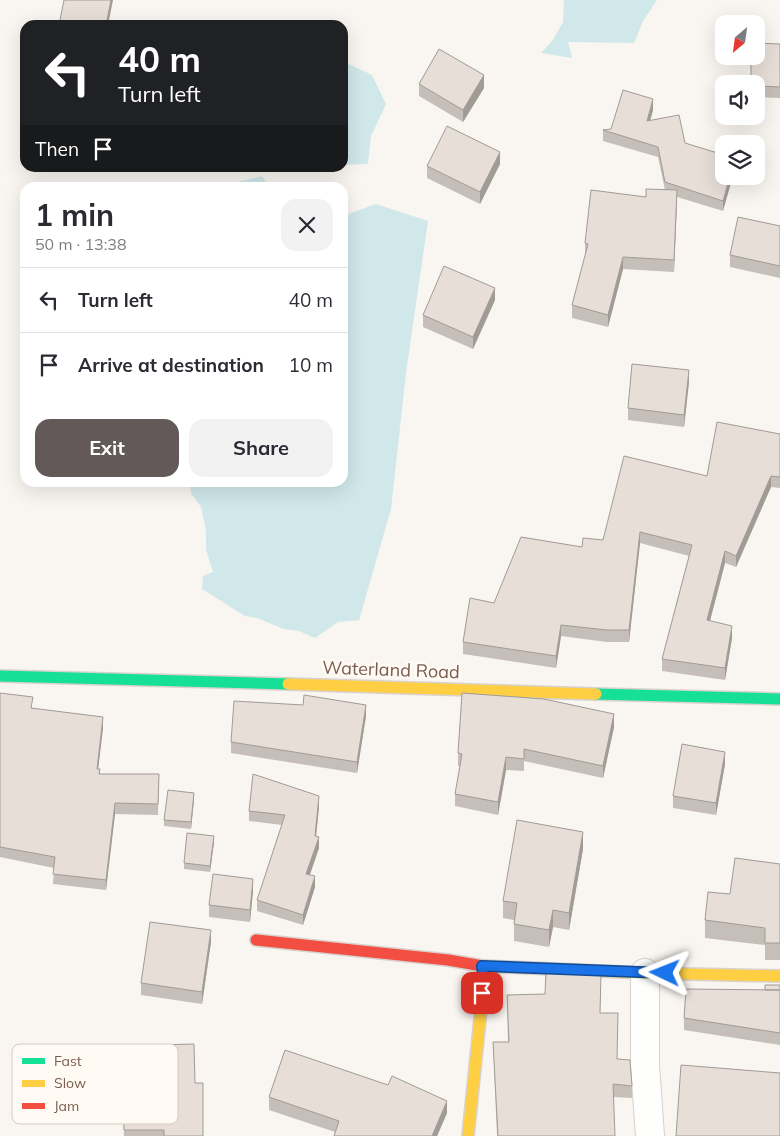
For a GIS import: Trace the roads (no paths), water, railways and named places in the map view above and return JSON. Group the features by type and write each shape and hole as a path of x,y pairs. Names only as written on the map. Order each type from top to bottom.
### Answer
{"main road":[{"name":"Waterland Road","path":"0,676 780,699"},
{"path":"256,940 448,960 482,966 780,976"},
{"path":"468,1136 484,980 482,966"}],"street":[{"path":"646,973 645,1065 650,1136"}],"water":[{"path":"564,0 657,0 643,21 634,43 568,42 572,58 541,53 553,40 563,22"},
{"path":"348,64 372,75 386,104 371,136 368,164 348,165"},
{"path":"262,176 266,182 238,182"},
{"path":"376,204 428,221 406,373 391,509 359,620 338,622 315,638 299,631 284,629 257,618 245,616 202,589 203,576 213,572 206,550 206,531 201,507 191,493 190,487 348,487 348,214"}]}
